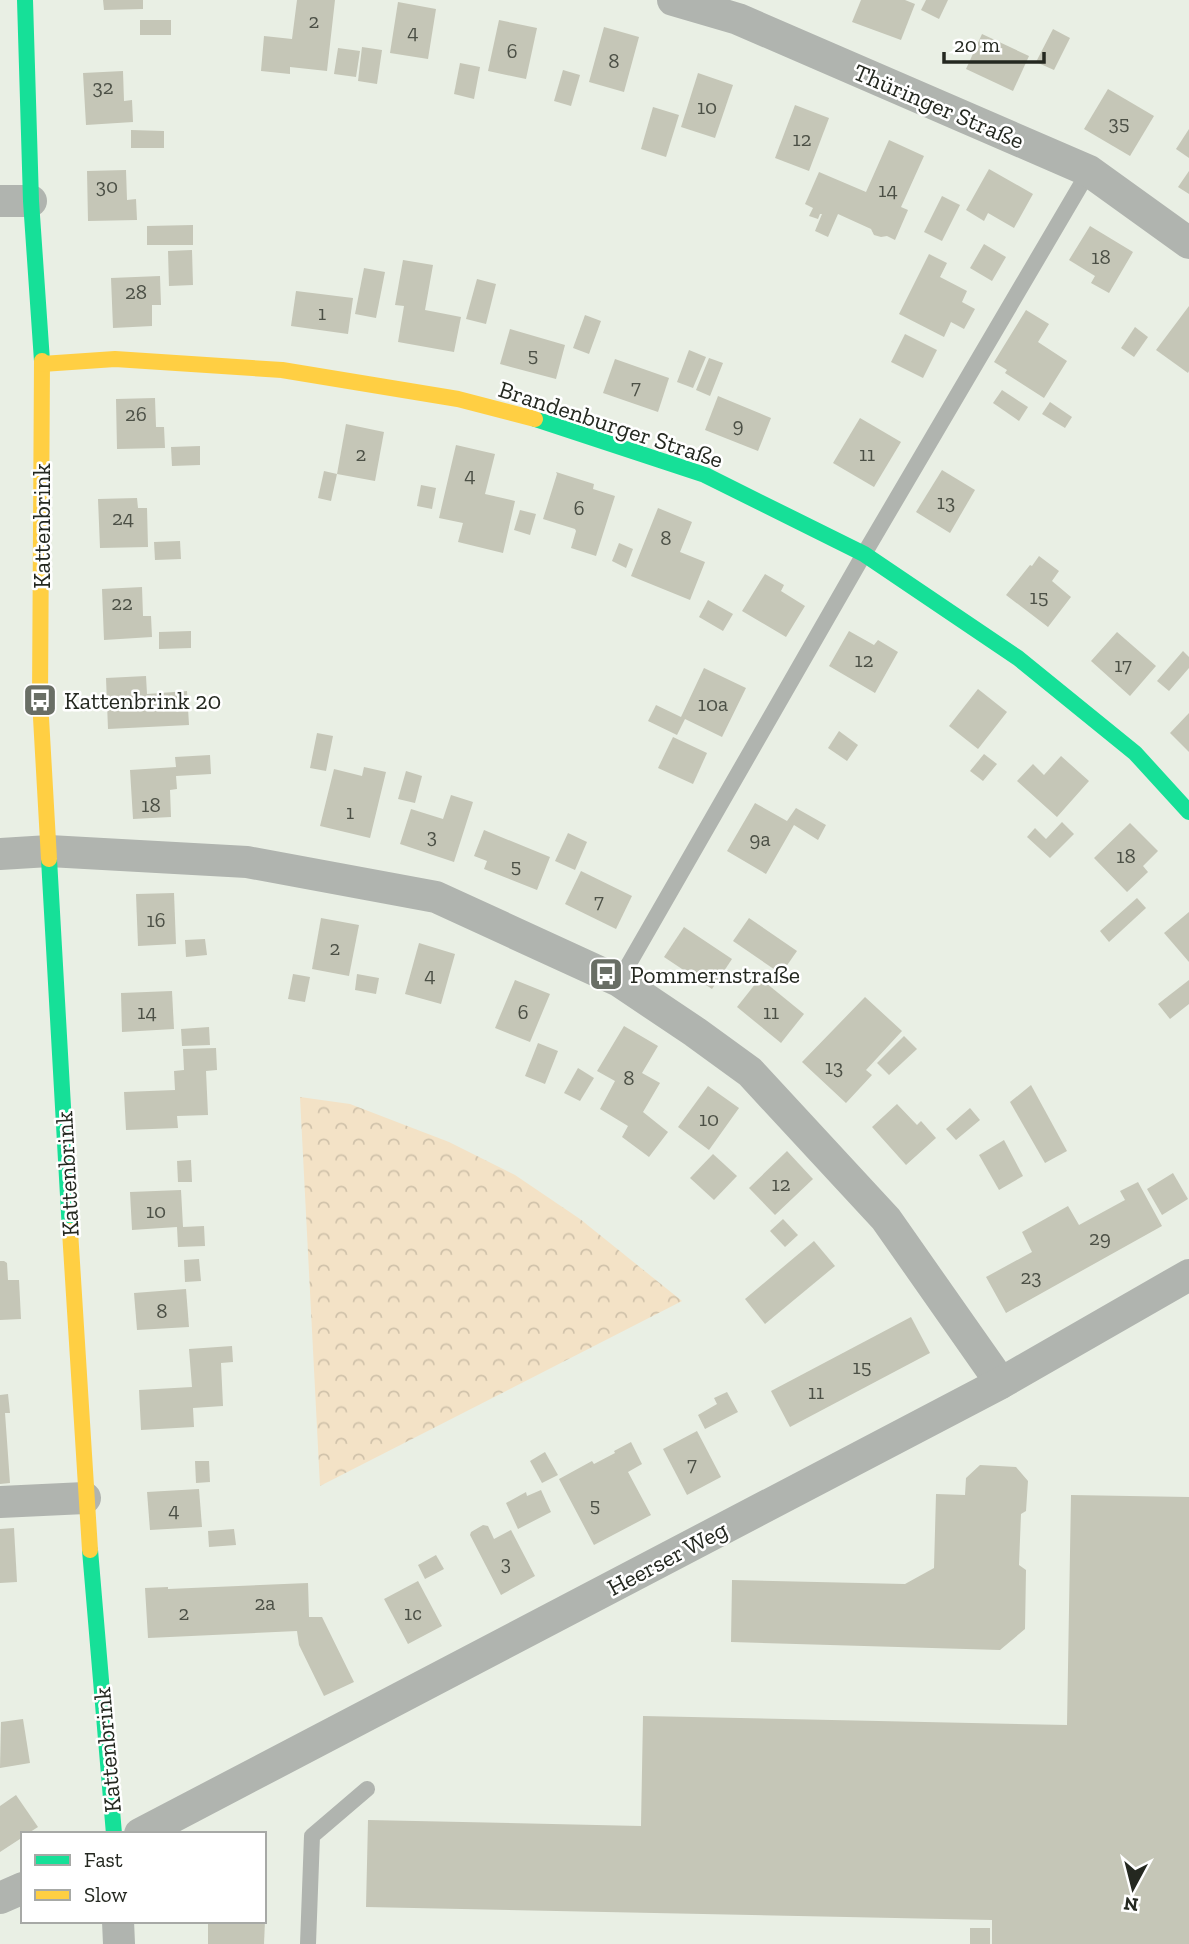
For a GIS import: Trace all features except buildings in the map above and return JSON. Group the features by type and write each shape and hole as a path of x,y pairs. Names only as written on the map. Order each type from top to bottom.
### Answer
{"street":[{"name":"Kattenbrink","path":"25,0 31,201 42,364 40,700 85,1498 114,1832"},
{"name":"Thüringer Straße","path":"673,0 738,19 1090,171 1189,243"},
{"path":"0,201 31,201"},
{"name":"Brandenburger Straße","path":"42,364 115,359 282,370 458,399 550,422 705,475 864,554 1018,659 1135,753 1189,812"},
{"path":"0,854 49,851 247,862 436,897 619,981 750,1072 886,1219 1000,1383"},
{"name":"Heerser Weg","path":"145,1832 1000,1383 1189,1275"},
{"path":"0,1502 85,1498"},
{"path":"0,1898 21,1889"},
{"path":"118,1923 119,1944"}],"lane":[{"path":"619,981 864,554 1090,171"},
{"path":"308,1944 312,1836 367,1789"}],"green space":[{"path":"300,1097 350,1104 449,1142 515,1175 580,1219 682,1301 320,1486"}],"traffic: fast":[{"path":"25,0 31,201 42,361"},
{"path":"535,419 705,475 864,554 1018,658 1135,753 1189,812"},
{"path":"49,859 70,1231"},
{"path":"90,1550 114,1832"}],"traffic: slow":[{"path":"42,364 115,359 282,370 458,399 535,419"},
{"path":"42,361 40,700 49,859"},
{"path":"70,1231 90,1550"}],"place":[{"name":"Kattenbrink 20","path":"40,700"},
{"name":"Pommernstraße","path":"606,974"}]}
